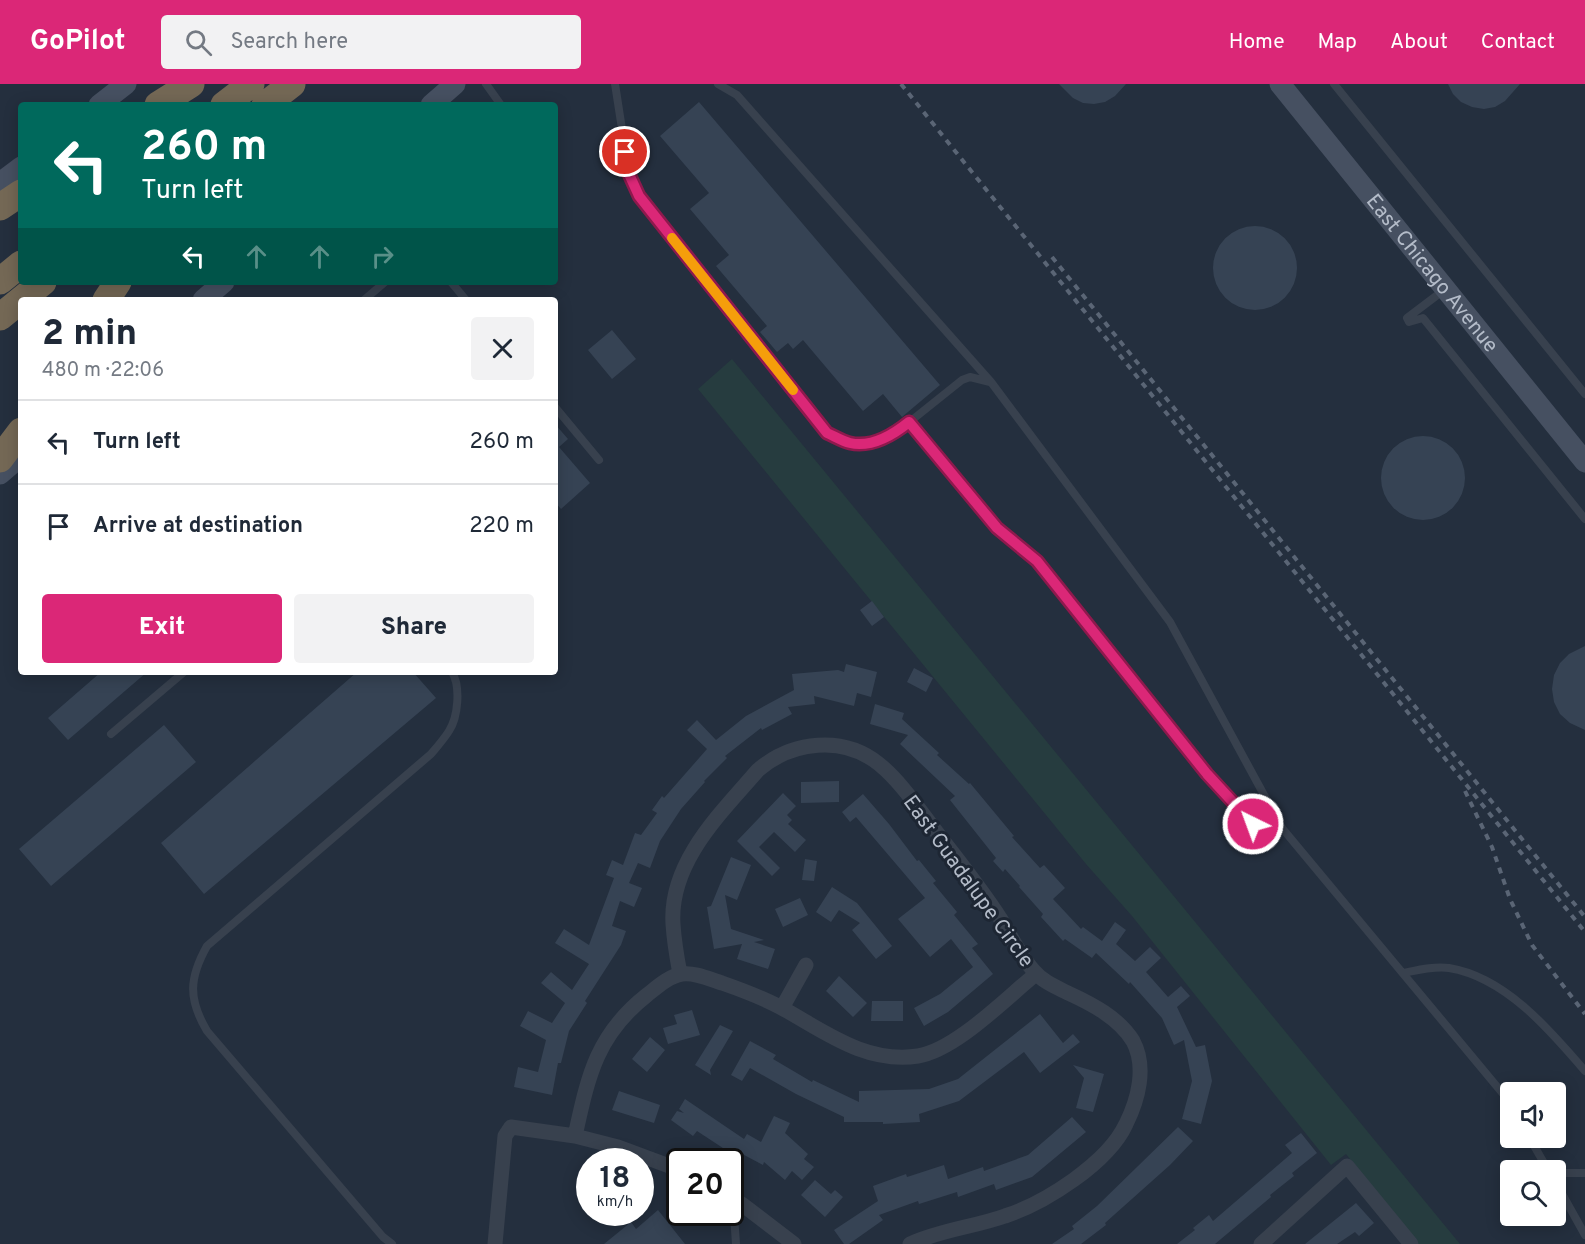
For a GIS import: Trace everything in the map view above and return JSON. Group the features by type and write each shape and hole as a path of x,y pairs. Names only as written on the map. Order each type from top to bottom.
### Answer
{"highway":[{"path":"163,102 191,84"},
{"path":"228,102 251,84"},
{"path":"269,102 292,84"},
{"path":"284,102 304,84"},
{"path":"0,207 18,195"},
{"path":"0,281 18,266"},
{"path":"25,297 39,285"},
{"path":"0,317 18,302"},
{"path":"0,459 18,435"}],"main road":[{"path":"103,102 126,84"},
{"path":"435,102 456,84"},
{"name":"East Chicago Avenue","path":"1280,84 1585,462"},
{"path":"0,183 18,169"},
{"path":"206,297 220,285"},
{"path":"0,474 18,459"}],"street":[{"name":"East Guadalupe Circle","path":"680,974 673,923 674,904 683,873 705,833 767,762 798,748 828,745 860,752 880,765 894,779 975,883 1036,974"},
{"path":"782,1008 806,964"},
{"path":"575,1136 588,1080 603,1044 615,1026 639,1001 680,974 706,978 750,992 782,1008 835,1040 873,1054 919,1056 947,1045 1036,974 1119,1023 1133,1042 1139,1061 1139,1084 1125,1127 1097,1160 1051,1195 1005,1216 943,1232 910,1244"},
{"path":"495,1244 505,1136 508,1129 516,1126 575,1136 618,1147 666,1165"},
{"path":"1261,1244 1347,1166 1411,1244"},
{"path":"744,1206 794,1244"}],"lane":[{"path":"486,84 499,102"},
{"path":"615,84 629,174 639,196 827,433 851,443 872,443 892,436 962,380 970,377 991,382"},
{"path":"718,84 737,95 991,382 1170,622 1282,828 1500,1090"},
{"path":"1334,84 1585,394"},
{"path":"368,297 382,285"},
{"path":"454,285 464,297"},
{"path":"1445,289 1407,318 1409,322 1423,318 1585,519"},
{"path":"558,411 599,460"},
{"path":"909,422 997,528 1037,561 1207,774 1253,824 1282,828"},
{"path":"111,734 180,675"},
{"path":"392,1244 383,1237 207,1031 195,1011 193,988 196,965 207,946 431,754 450,730 457,703 454,675"},
{"path":"1403,973 1429,968 1447,968 1470,973 1487,982 1521,1006 1556,1038 1585,1071"},
{"path":"1566,1173 1585,1173"},
{"path":"1566,1201 1585,1235"},
{"path":"734,1226 736,1244"}],"green space":[{"path":"732,359 1460,1244 1418,1244 1346,1154 1331,1165 1132,916 1086,864 698,389"}],"building":[{"path":"1059,84 1126,84 1115,96 1105,102 1094,104 1083,103 1073,98"},
{"path":"1448,84 1520,84 1505,101 1495,107 1484,109 1461,102 1453,94"},
{"path":"699,102 940,385 902,417 883,394 863,411 803,340 793,349 788,343 777,352 760,332 767,326 716,266 729,255 690,209 709,193 660,136"},
{"path":"1255,226 1271,229 1285,238 1294,252 1297,268 1294,284 1285,298 1271,307 1255,310 1239,307 1225,298 1216,284 1213,268 1216,252 1225,238 1239,229"},
{"path":"612,330 636,359 612,379 588,350"},
{"path":"558,427 568,439 559,447 590,483 561,509 558,506"},
{"path":"1423,436 1439,439 1453,448 1462,462 1465,478 1462,494 1453,508 1439,517 1423,520 1407,517 1393,508 1384,494 1381,478 1384,462 1393,448 1407,439"},
{"path":"872,601 884,617 872,626 860,610"},
{"path":"1585,646 1585,730 1570,723 1560,714 1554,702 1552,689 1554,675 1560,663 1569,654"},
{"path":"846,664 877,672 871,697 857,693 854,706 814,696 815,704 788,707 792,714 762,730 761,728 725,756 727,758 681,809 660,841 650,868 638,863 629,883 642,888 634,907 620,901 612,926 626,931 621,945 585,1001 587,1003 569,1031 561,1063 558,1063 552,1095 514,1087 518,1067 538,1072 546,1040 520,1026 528,1011 552,1023 565,1003 541,983 551,972 572,990 589,964 555,943 564,929 589,945 614,878 606,875 612,860 623,865 635,833 641,835 657,813 652,810 662,796 664,798 707,749 687,730 697,720 716,740 746,716 794,690 792,674 838,670 844,672"},
{"path":"914,668 933,678 926,692 907,682"},
{"path":"98,675 144,675 68,740 48,718"},
{"path":"354,675 416,675 436,698 204,894 161,843"},
{"path":"875,704 904,713 902,719 939,753 937,755 970,783 1014,836 1012,837 1040,868 1044,865 1065,888 1053,899 1081,929 1083,927 1102,941 1115,922 1126,930 1116,944 1135,961 1150,947 1161,958 1146,972 1168,997 1181,986 1190,996 1177,1007 1196,1047 1205,1045 1212,1081 1201,1124 1182,1119 1192,1081 1184,1040 1174,1045 1162,1018 1130,982 1129,984 1096,953 1092,958 1065,939 1063,941 1041,917 1043,914 1020,886 1005,869 1003,872 993,861 996,858 950,800 955,796 900,744 908,735 870,724"},
{"path":"164,725 196,762 51,886 19,849"},
{"path":"839,781 839,802 801,803 801,782"},
{"path":"783,793 796,806 787,815 792,820 788,824 806,840 795,852 774,832 759,847 780,868 772,876 737,841"},
{"path":"863,794 936,881 933,883 957,912 954,915 978,944 972,948 993,974 948,1012 924,1026 914,1008 940,994 973,967 951,939 930,957 898,919 925,898 856,817 850,822 842,812"},
{"path":"731,857 751,865 737,900 725,895 731,929 764,940 754,942 775,949 768,969 737,959 742,944 714,949 707,907 711,906"},
{"path":"805,859 817,861 814,881 802,880"},
{"path":"832,887 857,903 892,946 876,959 852,930 860,923 839,910 831,922 816,912"},
{"path":"800,898 808,915 783,927 775,909"},
{"path":"839,976 867,1003 853,1017 826,991"},
{"path":"872,1001 903,1001 903,1021 871,1021"},
{"path":"692,1010 700,1035 668,1044 663,1028 677,1024 674,1015"},
{"path":"1040,1014 1063,1043 1073,1034 1080,1042 1040,1073 1024,1052 959,1101 919,1114 920,1122 883,1124 883,1122 844,1122 844,1117 750,1068 742,1081 731,1075 750,1041 776,1055 773,1059 812,1082 813,1080 859,1102 859,1091 929,1089 958,1079"},
{"path":"720,1025 733,1031 710,1070 711,1075 695,1065"},
{"path":"650,1037 665,1050 647,1072 632,1059"},
{"path":"1073,1065 1104,1074 1093,1112 1076,1108 1084,1078"},
{"path":"619,1091 660,1105 654,1123 612,1110"},
{"path":"685,1099 744,1139 747,1134 761,1142 774,1116 790,1123 785,1133 808,1154 804,1159 814,1167 802,1180 792,1171 785,1180 764,1162 763,1165 744,1155 744,1148 723,1148 697,1131 693,1136 671,1120 677,1111 684,1113 679,1109"},
{"path":"1072,1117 1086,1132 1032,1177 996,1190 994,1184 958,1197 957,1192 919,1204 918,1201 879,1215 883,1220 849,1244 844,1244 834,1230 878,1201 873,1186 906,1174 907,1177 944,1165 948,1179 983,1167 984,1171 1028,1155"},
{"path":"1178,1127 1193,1141 1170,1165 1105,1223 1106,1225 1081,1244 1052,1244 1074,1229 1072,1226 1097,1206"},
{"path":"1301,1133 1317,1153 1292,1173 1294,1176 1270,1195 1271,1197 1215,1244 1177,1244 1209,1215 1213,1221 1292,1153 1285,1145"},
{"path":"815,1180 831,1194 835,1190 843,1197 825,1217 801,1195"},
{"path":"1356,1203 1374,1223 1359,1236 1355,1232 1337,1244 1305,1244"},
{"path":"658,1210 666,1220 666,1226 671,1226 685,1244 604,1244 626,1226 634,1226 636,1229 639,1226 654,1226 654,1213"}],"railway":[{"path":"901,84 1585,932"},
{"path":"1052,257 1585,917"},
{"path":"1465,791 1492,847 1510,899 1532,945 1585,1014"}],"slow traffic":[{"path":"672,238 793,390"}],"route":[{"path":"625,152 629,174 639,196 827,433 851,443 872,443 892,436 909,422 997,528 1037,561 1125,668 1207,774 1253,824"}]}
